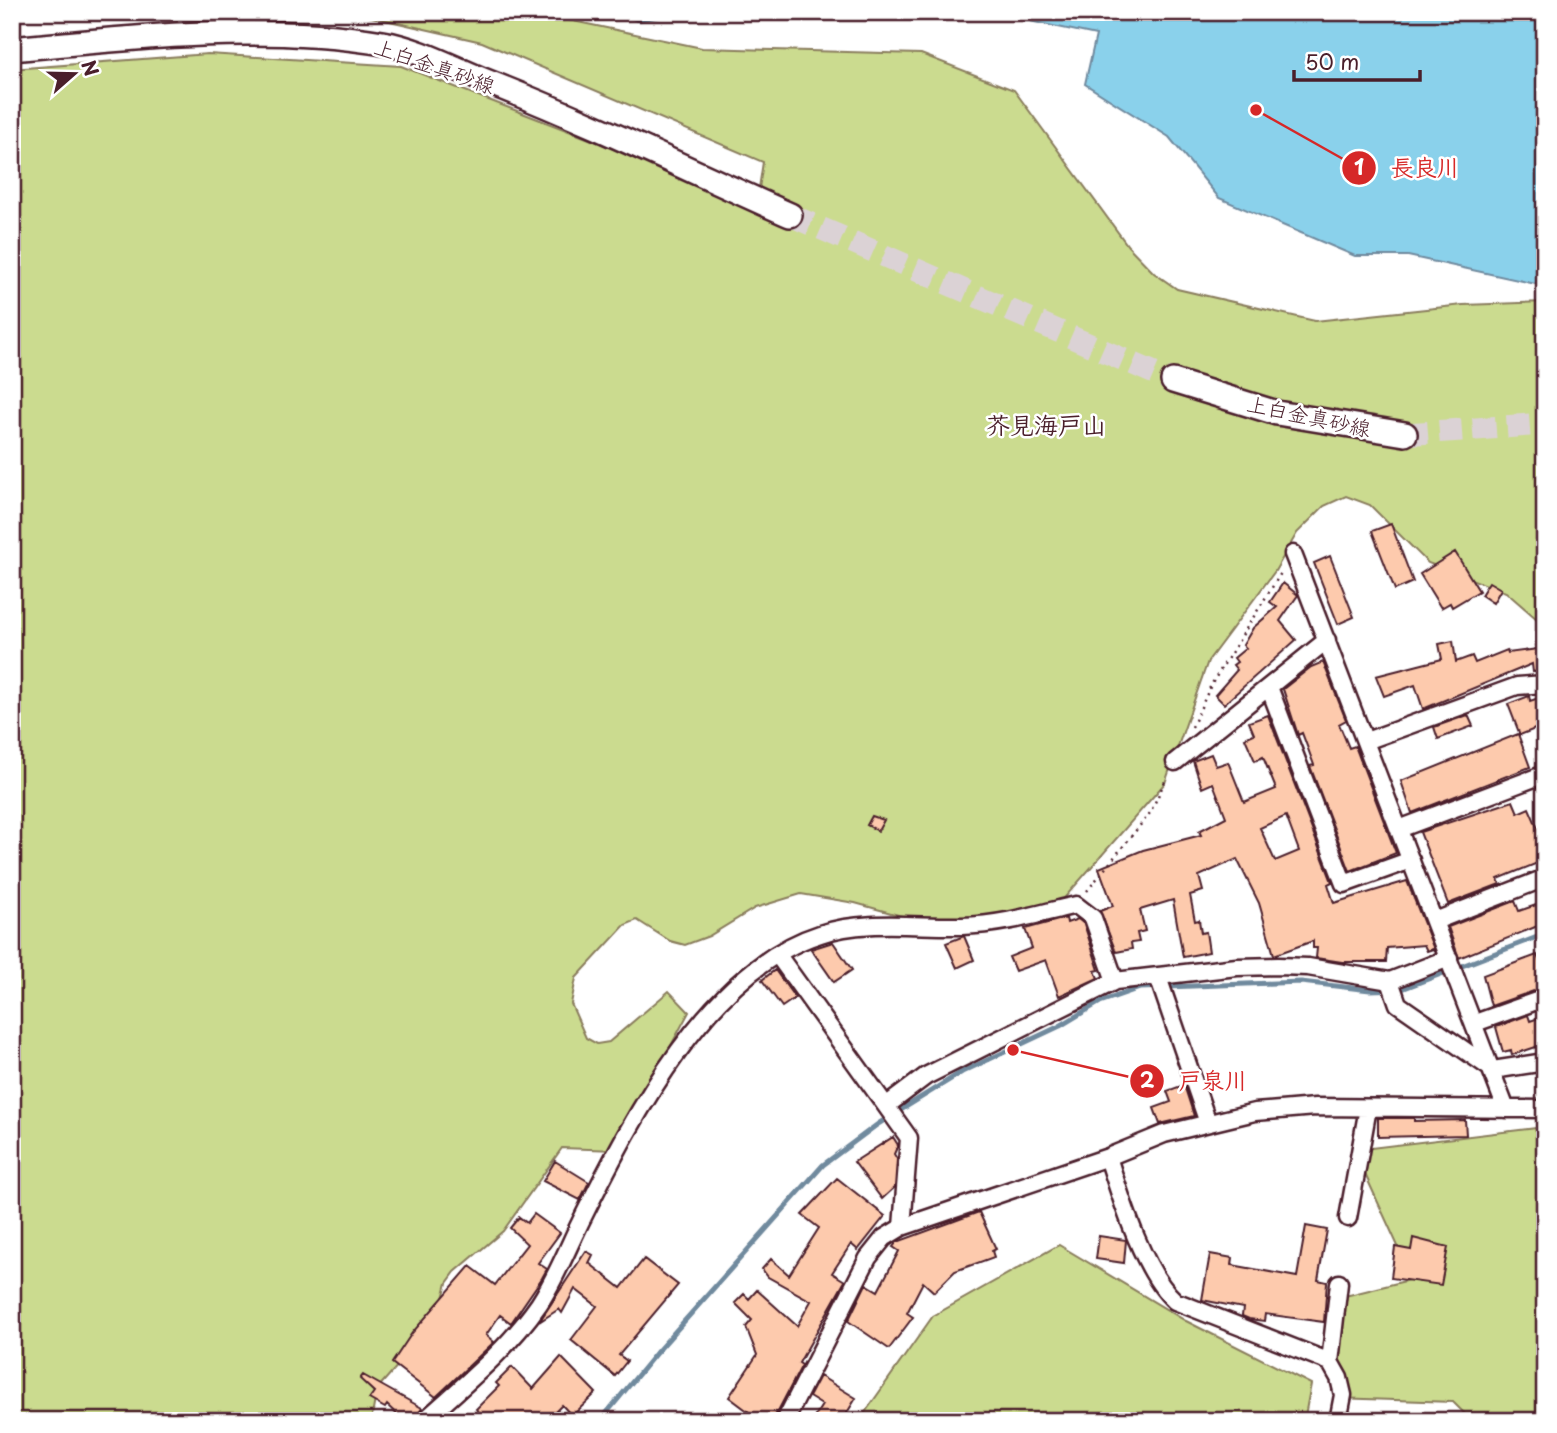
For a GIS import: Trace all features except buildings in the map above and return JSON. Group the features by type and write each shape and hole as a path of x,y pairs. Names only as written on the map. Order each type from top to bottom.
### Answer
{"main road":[{"name":"上白金真砂線","path":"12,49 137,37 240,33 307,34 387,44 526,97 790,215"},
{"name":"上白金真砂線","path":"1173,381 1277,413 1405,434"}],"street":[{"path":"1293,554 1506,1109"},
{"path":"1175,762 1326,640"},
{"path":"1366,741 1517,686 1545,684"},
{"path":"1269,687 1345,884 1411,860"},
{"path":"1399,829 1545,774"},
{"path":"1435,920 1545,878"},
{"path":"424,1421 494,1359 539,1303 651,1092 690,1035 745,977 778,954 796,943 842,928 1003,923 1076,905 1093,918 1115,981"},
{"path":"778,954 909,1138 902,1227"},
{"path":"893,1113 926,1076 1115,981 1237,967 1298,966 1393,989 1493,1070 1545,1062"},
{"path":"1393,989 1453,968"},
{"path":"1158,977 1208,1123"},
{"path":"1475,1023 1545,998"},
{"path":"1348,1219 1368,1108"},
{"path":"785,1421 868,1258 884,1238 902,1227 1108,1157 1164,1134 1255,1112 1368,1108 1545,1109"},
{"path":"1108,1157 1128,1217 1163,1289 1175,1301 1330,1362"},
{"path":"1338,1421 1343,1395 1339,1378 1330,1362 1339,1283"}],"green space":[{"path":"66,12 253,12 122,16"},
{"path":"298,12 530,12 702,48 921,54 1014,90 1128,246 1154,273 1177,289 1315,321 1463,305 1545,302 1545,626 1506,592 1428,563 1370,505 1346,496 1324,506 1297,533 1275,571 1208,661 1165,783 1060,903 1002,925 920,921 855,903 801,894 755,908 709,936 685,945 670,941 637,920 625,925 576,978 571,1004 586,1038 597,1044 609,1042 669,991 689,1012 615,1150 562,1148 503,1231 455,1272 447,1283 437,1321 377,1389 371,1421 12,1421 12,69 208,54 401,66 610,147 758,195 763,162 482,42 363,15"},
{"path":"1545,1127 1545,1421 1472,1421 1453,1402 1336,1398 1345,1296 1413,1279 1354,1150"},
{"path":"1059,1245 1186,1321 1311,1384 1304,1421 859,1421 933,1316"}],"water":[{"path":"617,12 692,12 637,21"},
{"path":"986,12 1545,12 1545,286 1408,256 1355,256 1219,198 1169,137 1085,84 1096,35"}],"waterway":[{"path":"600,1421 656,1353 823,1165 878,1124 962,1072 1060,1026 1100,1002 1140,988 1301,982 1370,990 1402,989 1545,934"}],"tunnel":[{"path":"790,215 1173,381"},
{"path":"1405,434 1545,424"}],"place":[{"name":"長良川","path":"1256,110"},
{"name":"戸泉川","path":"1013,1050"}],"district":[{"name":"芥見海戸山","path":"1046,424"}]}
